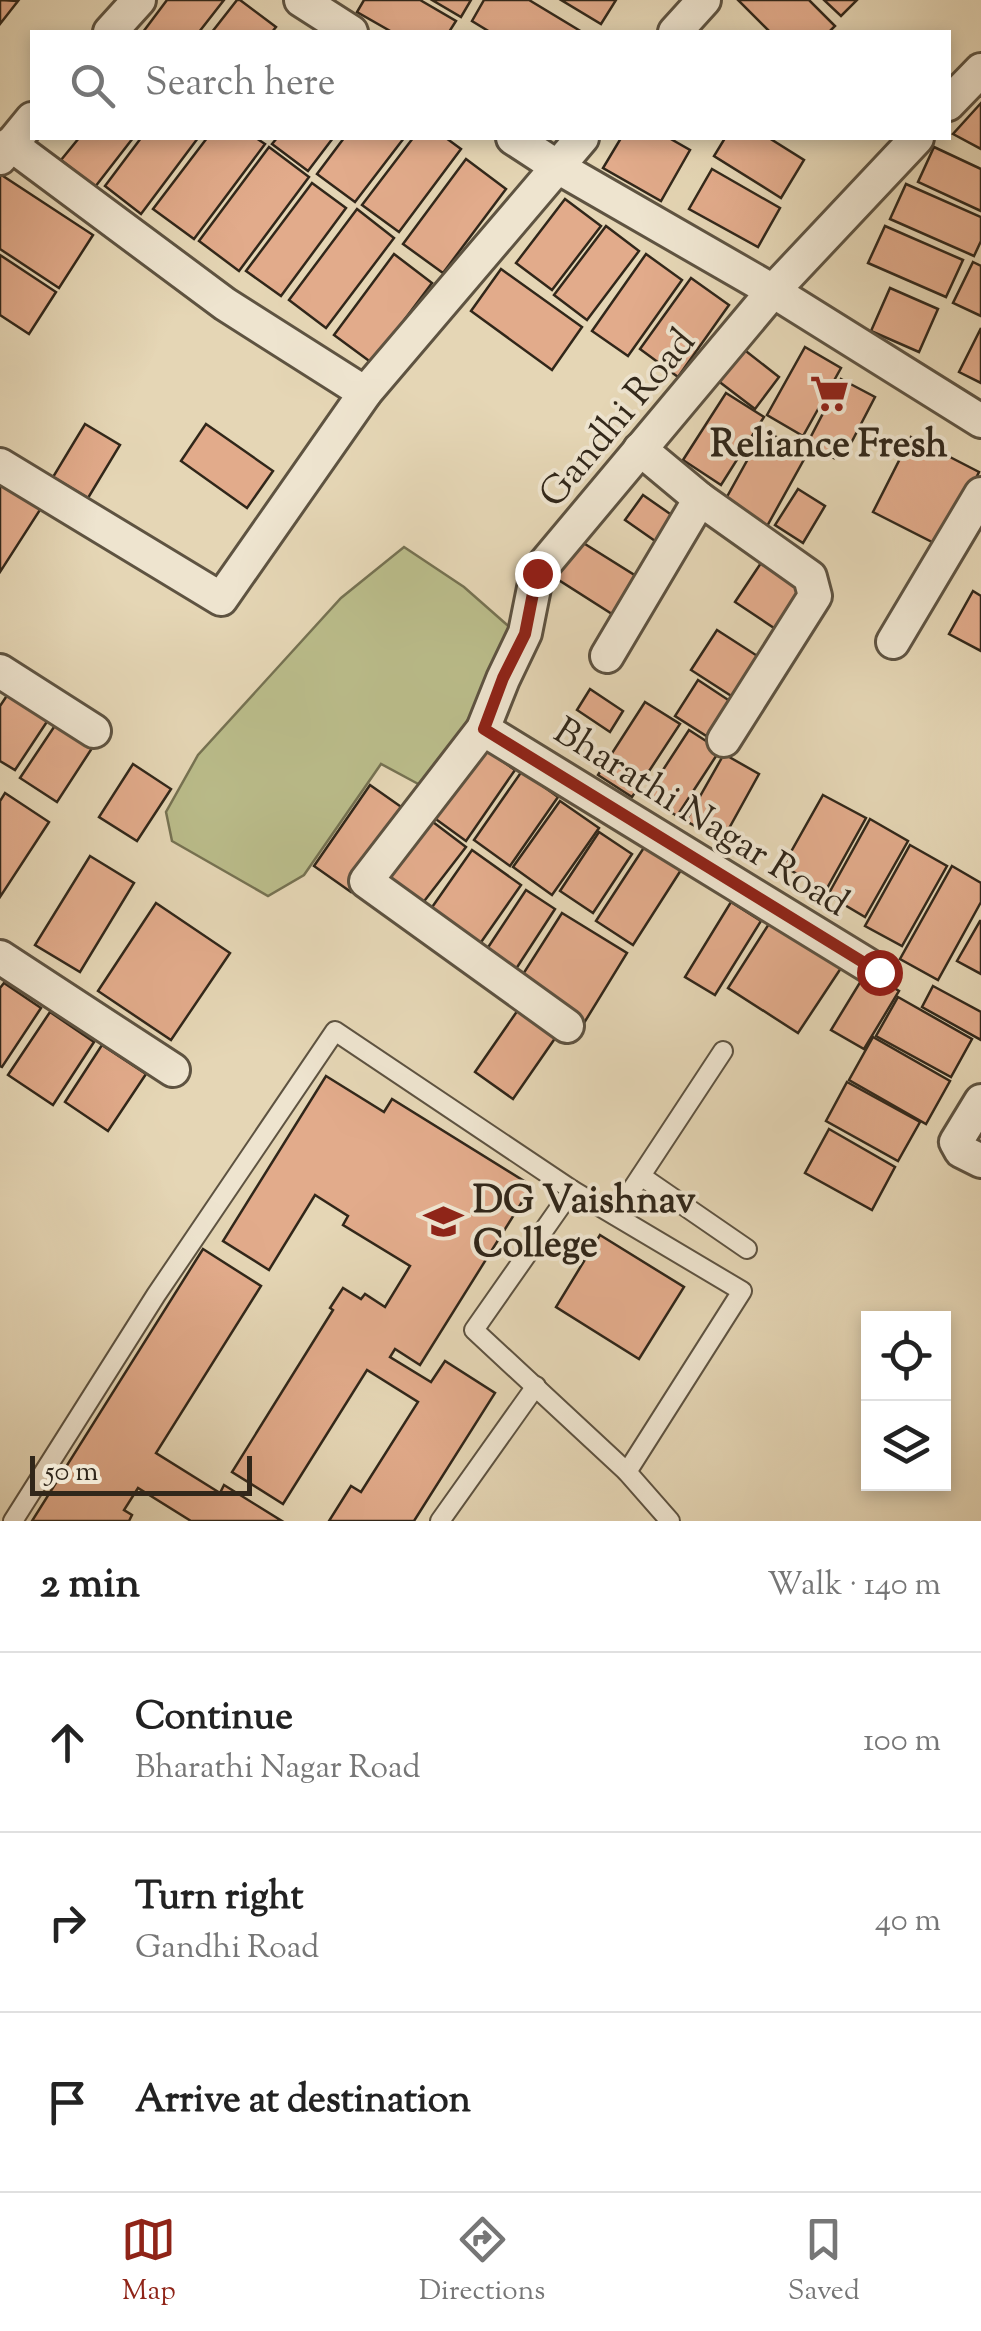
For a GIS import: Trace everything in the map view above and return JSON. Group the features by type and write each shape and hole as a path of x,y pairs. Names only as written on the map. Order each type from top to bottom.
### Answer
{"street":[{"path":"112,30 138,0"},
{"path":"677,30 704,0"},
{"path":"306,1 348,30"},
{"path":"951,101 981,70"},
{"path":"30,121 5,151 225,304 365,393"},
{"path":"516,140 774,292 981,421"},
{"path":"0,465 221,599 365,393 580,140"},
{"name":"Gandhi Road","path":"567,1026 366,881 484,729 525,634 537,573 774,292 916,140"},
{"path":"640,449 700,499 810,577 815,596 724,740"},
{"path":"894,642 981,494"},
{"path":"607,656 700,499"},
{"path":"0,671 94,730"},
{"name":"Bharathi Nagar Road","path":"484,729 879,972"},
{"path":"0,957 173,1070"},
{"path":"981,1101 956,1142 962,1151 981,1162"}],"lane":[{"path":"13,1521 156,1295 336,1031 572,1190 742,1291 628,1472"},
{"path":"615,1216 723,1051"},
{"path":"641,1176 747,1249"},
{"path":"572,1190 474,1330 628,1472 670,1521"},
{"path":"440,1521 536,1386"}],"green space":[{"path":"404,547 464,587 514,631 476,724 422,786 381,764 304,875 268,896 172,841 166,812 198,755 341,598"}],"building":[{"path":"0,0 18,1 0,24"},
{"path":"167,0 224,0 201,30 144,30"},
{"path":"237,0 276,27 274,30 214,30"},
{"path":"364,0 420,0 456,21 450,30 388,30 357,12"},
{"path":"432,0 471,0 461,17"},
{"path":"484,0 529,0 579,30 487,30 472,21"},
{"path":"561,0 616,0 601,24"},
{"path":"738,0 809,0 835,26 831,30 768,30"},
{"path":"824,0 857,0 841,16"},
{"path":"981,103 981,149 953,134"},
{"path":"77,140 131,140 95,187 61,160"},
{"path":"140,140 196,140 141,214 105,186"},
{"path":"205,140 259,140 265,144 194,239 153,209"},
{"path":"275,140 331,140 308,171 272,144"},
{"path":"342,140 402,140 355,202 317,174"},
{"path":"411,140 449,140 461,149 399,232 362,205"},
{"path":"620,140 672,140 690,150 661,201 603,168"},
{"path":"724,140 772,140 804,160 781,198 714,156"},
{"path":"269,147 309,177 239,271 199,241"},
{"path":"934,147 981,169 981,211 918,182"},
{"path":"466,159 506,189 443,273 403,244"},
{"path":"712,169 780,208 758,247 689,209"},
{"path":"0,174 93,235 59,288 0,249"},
{"path":"312,183 346,208 281,296 246,271"},
{"path":"906,184 981,217 981,241 974,256 890,219"},
{"path":"565,199 601,226 552,290 516,263"},
{"path":"357,209 394,238 326,328 289,300"},
{"path":"606,226 639,251 587,320 554,295"},
{"path":"885,226 963,260 946,297 868,263"},
{"path":"394,254 432,283 372,363 334,335"},
{"path":"646,254 682,280 628,356 592,331"},
{"path":"0,255 56,292 29,334 0,315"},
{"path":"973,262 981,266 981,316 953,303"},
{"path":"501,269 582,327 552,370 471,311"},
{"path":"691,278 729,305 678,377 640,349"},
{"path":"890,288 938,309 919,352 871,331"},
{"path":"981,328 981,383 959,372"},
{"path":"805,347 841,368 803,436 767,415"},
{"path":"742,348 779,377 755,409 717,380"},
{"path":"841,379 875,397 849,447 843,443 834,458 807,444"},
{"path":"726,393 764,417 721,485 683,460"},
{"path":"85,424 120,445 88,498 53,477"},
{"path":"206,424 273,471 247,508 181,461"},
{"path":"764,430 807,454 766,528 723,504"},
{"path":"911,437 979,472 942,547 873,512"},
{"path":"0,472 45,502 0,572"},
{"path":"798,489 825,506 803,543 775,525"},
{"path":"643,495 676,518 658,543 625,520"},
{"path":"577,539 636,576 612,614 554,577"},
{"path":"761,563 806,592 780,632 735,602"},
{"path":"973,591 981,596 981,651 949,634"},
{"path":"717,630 759,657 733,697 691,670"},
{"path":"698,680 742,709 719,744 675,716"},
{"path":"14,685 54,711 15,770 0,761 0,706"},
{"path":"590,689 623,711 610,732 577,710"},
{"path":"645,702 680,724 632,797 598,775"},
{"path":"60,718 96,742 57,802 20,778"},
{"path":"689,730 720,750 677,816 646,796"},
{"path":"475,742 515,770 466,841 426,812"},
{"path":"724,754 759,774 722,841 686,821"},
{"path":"133,764 171,789 137,841 99,817"},
{"path":"522,771 558,797 510,866 474,840"},
{"path":"370,785 407,811 351,892 314,866"},
{"path":"5,793 49,822 0,897 0,801"},
{"path":"823,795 866,818 826,890 783,866"},
{"path":"560,801 599,828 552,895 513,867"},
{"path":"425,816 466,847 415,913 374,881"},
{"path":"870,819 908,841 865,917 828,895"},
{"path":"599,832 632,854 593,913 560,891"},
{"path":"910,845 947,866 902,946 865,926"},
{"path":"645,846 681,870 633,945 596,921"},
{"path":"472,850 521,885 477,948 428,913"},
{"path":"90,856 134,883 80,972 35,945"},
{"path":"952,866 981,883 981,902 938,980 900,959"},
{"path":"526,890 555,909 514,972 485,952"},
{"path":"731,902 761,921 715,995 685,977"},
{"path":"156,903 230,953 171,1040 98,991"},
{"path":"562,913 627,953 584,1023 518,982"},
{"path":"774,916 845,962 798,1033 728,988"},
{"path":"981,921 981,974 957,961"},
{"path":"867,971 899,991 864,1049 831,1030"},
{"path":"4,983 41,1008 2,1067 0,988"},
{"path":"933,986 981,1012 981,1040 922,1007"},
{"path":"898,997 972,1039 951,1077 876,1036"},
{"path":"520,1007 558,1034 513,1099 475,1072"},
{"path":"50,1012 94,1042 53,1105 8,1075"},
{"path":"873,1037 950,1081 926,1124 849,1080"},
{"path":"102,1045 146,1074 108,1131 65,1102"},
{"path":"326,1076 384,1112 392,1099 532,1186 420,1365 395,1349 390,1357 431,1382 445,1361 495,1393 414,1521 329,1521 351,1486 361,1492 418,1402 367,1370 283,1504 232,1472 343,1288 361,1299 365,1294 385,1307 410,1266 343,1225 348,1216 315,1195 269,1270 223,1241"},
{"path":"847,1082 920,1122 898,1161 826,1121"},
{"path":"829,1129 895,1167 872,1210 805,1173"},
{"path":"600,1235 684,1287 639,1359 556,1307"},
{"path":"203,1249 261,1286 156,1453 220,1493 224,1485 282,1521 191,1521 138,1488 124,1510 132,1515 129,1521 32,1521"}],"place":[{"name":"Reliance Fresh","path":"829,394"},
{"name":"DG Vaishnav College","path":"443,1221"}],"route":[{"path":"537,573 525,634 484,729 879,972"}]}
